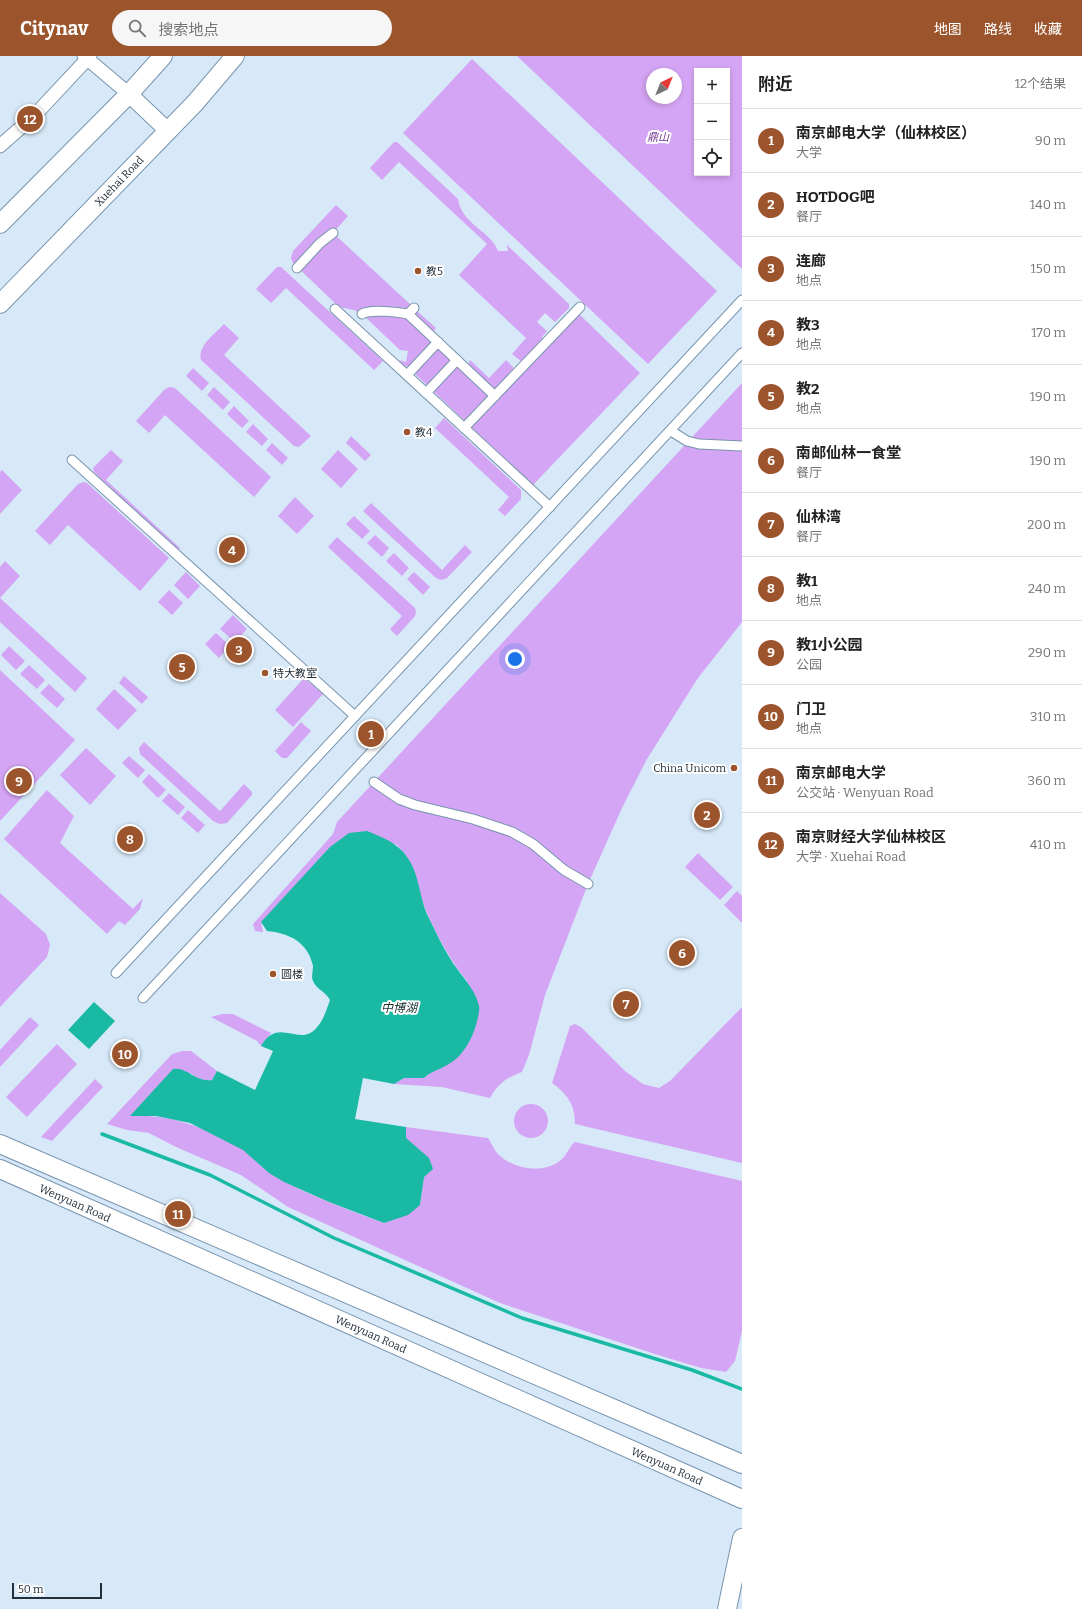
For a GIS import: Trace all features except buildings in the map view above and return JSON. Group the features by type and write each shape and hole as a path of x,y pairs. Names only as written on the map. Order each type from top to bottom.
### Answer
{"main road":[{"path":"0,224 129,94 162,56"},
{"name":"Xuehai Road","path":"0,304 195,103 235,56"},
{"path":"0,1144 742,1464"},
{"name":"Wenyuan Road","path":"0,1170 742,1499"},
{"path":"727,1609 742,1538"}],"street":[{"path":"0,146 44,105 87,57 168,131"},
{"path":"297,268 320,243 333,233"},
{"path":"116,973 742,300"},
{"path":"464,428 580,307"},
{"path":"335,309 550,507"},
{"path":"362,314 372,312 411,311 438,342 495,396"},
{"path":"407,375 438,342"},
{"path":"144,998 742,353"},
{"path":"426,393 457,360"},
{"path":"671,431 687,441 699,444 742,446"},
{"path":"72,460 355,716"},
{"path":"374,782 399,799 415,805 473,819 512,832 533,844 564,870 588,884"}],"green space":[{"name":"鼎山","path":"517,56 742,56 742,269"},
{"path":"472,59 717,291 648,364 403,133"},
{"path":"394,142 397,142 458,199 465,215 489,238 498,251 508,251 507,245 569,304 569,308 555,322 545,313 537,322 547,331 542,337 544,340 522,362 512,354 526,338 459,275 487,244 399,162 382,180 370,168"},
{"path":"336,205 348,216 333,233 411,305 404,313 432,340 432,344 411,367 404,366 399,360 406,362 408,351 400,350 362,314 354,310 339,307 293,263 291,258 293,251"},
{"path":"277,267 281,267 383,361 374,370 286,288 271,303 256,289"},
{"path":"417,311 436,328 431,334 412,316"},
{"path":"578,313 640,373 533,485 470,426"},
{"path":"224,324 239,338 224,355 311,436 299,447 294,446 201,360 200,355 204,345"},
{"path":"439,346 453,359 428,386 414,373"},
{"path":"470,360 489,378 506,360 514,370 494,391 467,367"},
{"path":"458,364 490,394 465,421 433,391"},
{"path":"193,368 209,383 202,391 186,376"},
{"path":"742,383 742,622 698,678 647,759 622,808 588,884 545,995 529,1055 522,1072 503,1082 490,1098 442,1087 394,1084 404,1078 424,1078 431,1072 448,1064 455,1058 467,981 453,962 435,931 421,898 411,864 396,844 261,922 263,932 255,931 253,924 333,834 337,822"},
{"path":"169,387 175,388 271,477 254,497 165,415 149,433 136,421 164,390"},
{"path":"214,387 230,402 223,410 207,395"},
{"path":"234,406 249,421 242,428 227,414"},
{"path":"444,418 521,490 521,499 505,516 498,510 509,497 435,428"},
{"path":"253,424 268,439 262,446 246,432"},
{"path":"351,436 371,455 365,461 346,443"},
{"path":"272,443 288,458 282,465 266,450"},
{"path":"111,450 123,461 106,480 180,548 177,551 94,472 93,468"},
{"path":"338,450 358,469 341,488 321,469"},
{"path":"2,470 22,490 0,514 0,472"},
{"path":"84,482 87,483 169,558 140,591 68,525 50,545 35,531 78,484"},
{"path":"295,497 314,516 297,534 278,516"},
{"path":"371,503 442,570 465,545 472,552 447,578 441,580 436,578 363,511"},
{"path":"354,516 370,531 362,539 346,524"},
{"path":"375,535 389,548 382,557 367,543"},
{"path":"337,537 415,608 415,616 397,636 390,629 402,616 328,547"},
{"path":"394,553 409,568 402,576 386,561"},
{"path":"5,561 20,576 0,598 0,567"},
{"path":"186,572 200,586 188,599 174,585"},
{"path":"414,572 430,587 423,595 407,579"},
{"path":"169,590 183,603 172,615 158,602"},
{"path":"0,598 87,678 75,692 0,622"},
{"path":"233,615 247,629 235,642 220,629"},
{"path":"216,633 230,646 219,658 205,644"},
{"path":"9,646 25,661 16,670 1,655"},
{"path":"29,665 45,680 37,689 20,674"},
{"path":"0,670 75,740 0,821"},
{"path":"124,676 148,697 142,704 119,683"},
{"path":"304,678 323,694 293,727 275,710"},
{"path":"49,684 65,699 57,708 40,693"},
{"path":"114,689 137,710 118,730 96,709"},
{"path":"301,722 311,731 287,758 282,758 275,751"},
{"path":"144,742 220,811 244,784 252,792 252,795 227,823 220,824 213,821 140,754 139,748"},
{"path":"86,748 116,776 90,805 60,775"},
{"path":"129,756 145,770 138,778 122,763"},
{"path":"149,774 166,790 158,798 142,782"},
{"path":"47,790 74,816 60,843 133,909 143,898 140,909 125,925 119,921 107,934 4,839"},
{"path":"169,793 185,807 178,815 162,801"},
{"path":"188,810 205,825 198,833 181,818"},
{"path":"698,853 733,887 720,900 685,867"},
{"path":"737,891 742,896 742,923 724,905"},
{"path":"0,893 46,934 50,945 47,957 0,1007"},
{"path":"742,1007 742,1163 575,1124 572,1105 562,1091 552,1083 570,1026 575,1024 581,1027 625,1071 643,1084 659,1088 670,1081"},
{"path":"222,1014 233,1014 271,1033 261,1046 257,1041 211,1017"},
{"path":"30,1017 39,1025 0,1067 0,1050"},
{"path":"57,1044 77,1064 27,1117 6,1097"},
{"path":"182,1051 191,1051 217,1071 212,1080 202,1081 190,1073 131,1116 160,1117 203,1129 242,1149 266,1171 284,1181 326,1201 384,1223 420,1205 424,1177 405,1138 406,1127 488,1138 500,1156 514,1165 523,1167 541,1168 557,1163 564,1157 575,1142 742,1181 742,1331 735,1361 726,1372 701,1368 500,1303 288,1207 241,1175 176,1147 149,1133 127,1130 107,1124 172,1054"},
{"path":"95,1079 103,1087 52,1141 41,1137"},
{"path":"534,1104 541,1106 546,1111 548,1121 546,1131 541,1136 528,1138 521,1136 516,1131 514,1118 516,1111 521,1106"}],"water":[{"name":"中博湖","path":"367,831 394,844 403,852 411,863 427,914 449,957 473,991 478,1001 479,1008 475,1027 470,1040 453,1062 424,1078 404,1078 394,1084 363,1078 355,1119 406,1127 406,1138 429,1158 433,1169 424,1177 420,1205 408,1215 384,1223 329,1202 284,1182 269,1173 243,1150 190,1123 156,1116 130,1116 173,1069 183,1070 200,1079 206,1080 212,1080 217,1071 255,1090 273,1051 261,1046 268,1037 275,1033 282,1032 304,1035 311,1032 318,1026 324,1017 330,1000 314,984 312,979 313,966 307,951 296,940 290,937 267,931 261,922 330,847 349,833"},
{"path":"94,1002 115,1021 89,1049 68,1030"}],"waterway":[{"path":"102,1134 210,1175 334,1238 522,1318 692,1370 742,1389"}],"place":[{"name":"南京财经大学仙林校区","path":"30,119"},
{"name":"教5","path":"418,271"},
{"name":"教4","path":"407,432"},
{"name":"教3","path":"232,550"},
{"name":"连廊","path":"239,650"},
{"name":"教2","path":"182,667"},
{"name":"特大教室","path":"265,673"},
{"name":"南京邮电大学（仙林校区）","path":"371,734"},
{"name":"China Unicom","path":"734,768"},
{"name":"教1小公园","path":"19,781"},
{"name":"HOTDOG吧","path":"707,815"},
{"name":"教1","path":"130,839"},
{"name":"南邮仙林一食堂","path":"682,953"},
{"name":"圆楼","path":"273,974"},
{"name":"仙林湾","path":"626,1004"},
{"name":"门卫","path":"125,1054"},
{"name":"南京邮电大学","path":"178,1214"}]}
